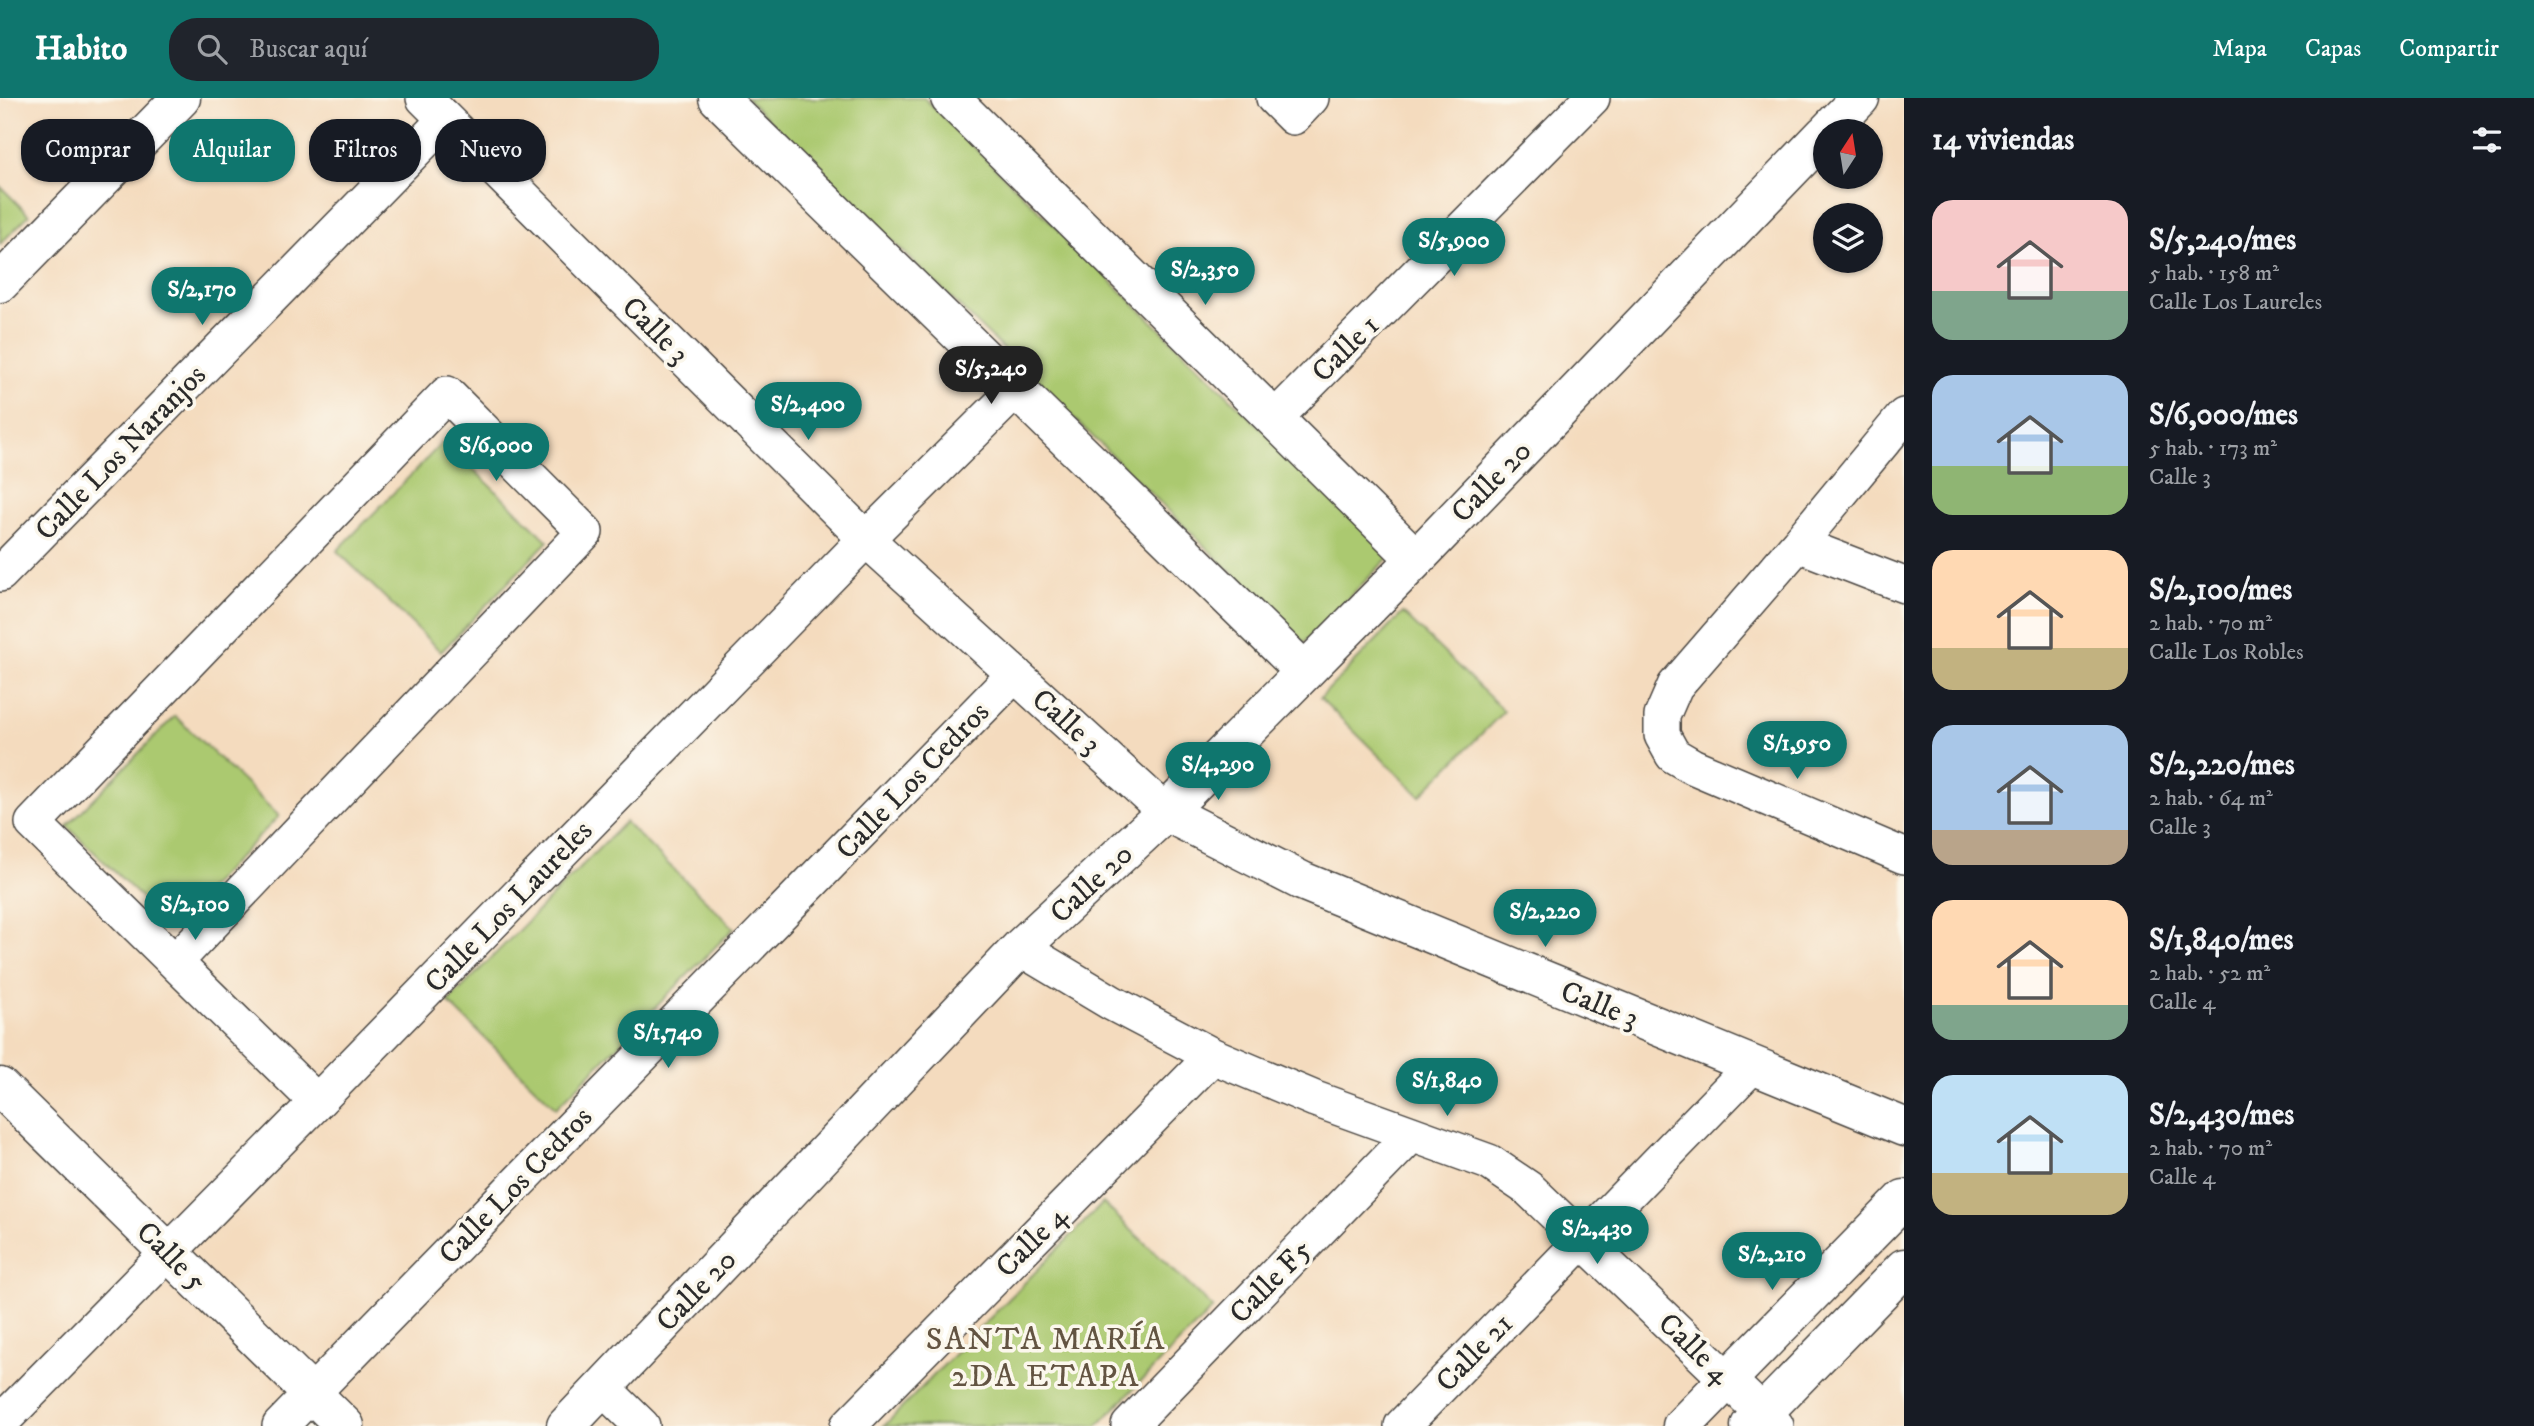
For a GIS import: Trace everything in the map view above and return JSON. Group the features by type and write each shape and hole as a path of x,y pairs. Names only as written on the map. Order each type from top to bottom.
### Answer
{"street":[{"path":"0,283 181,98"},
{"path":"718,98 1304,671"},
{"path":"950,98 1416,559"},
{"name":"Calle 1","path":"1275,418 1592,98"},
{"name":"Calle 20","path":"1840,119 1860,98"},
{"name":"Calle 3","path":"434,109 866,539 1167,812 1302,880 1751,1067 1904,1127"},
{"name":"Calle Los Naranjos","path":"0,574 434,109"},
{"name":"Calle 20","path":"566,1426 1020,948 1167,812 1416,559 1813,148"},
{"name":"Calle Los Laureles","path":"0,1423 866,539 1017,389"},
{"path":"175,962 585,532 447,394 33,822 175,962 317,1102"},
{"path":"1904,416 1675,687 1662,716 1662,734 1673,755 1692,766 1904,856"},
{"path":"1798,544 1904,585"},
{"name":"Calle Los Cedros","path":"280,1426 1015,674"},
{"name":"Calle 4","path":"1020,948 1112,1003 1213,1056 1489,1163 1529,1189 1584,1239 1727,1379 1763,1422"},
{"name":"Calle 4","path":"848,1426 1213,1056"},
{"name":"Calle 21","path":"1402,1426 1751,1067"},
{"name":"Calle 5","path":"0,1087 345,1426"},
{"name":"Calle F5","path":"1129,1426 1411,1135"},
{"path":"1682,1426 1904,1199"},
{"path":"1763,1422 1904,1268"},
{"path":"603,1388 642,1426"}],"green space":[{"path":"746,98 924,98 1391,555 1304,643"},
{"path":"0,186 29,215 0,244"},
{"path":"444,441 548,541 441,652 337,551"},
{"path":"1403,613 1504,711 1420,796 1320,698"},
{"path":"175,716 279,816 171,926 67,826"},
{"path":"625,822 734,928 556,1108 448,1002"},
{"path":"1103,1203 1213,1308 1097,1426 884,1426"}],"district":[{"name":"SANTA MARÍA 2DA ETAPA","path":"1046,1356"}]}
